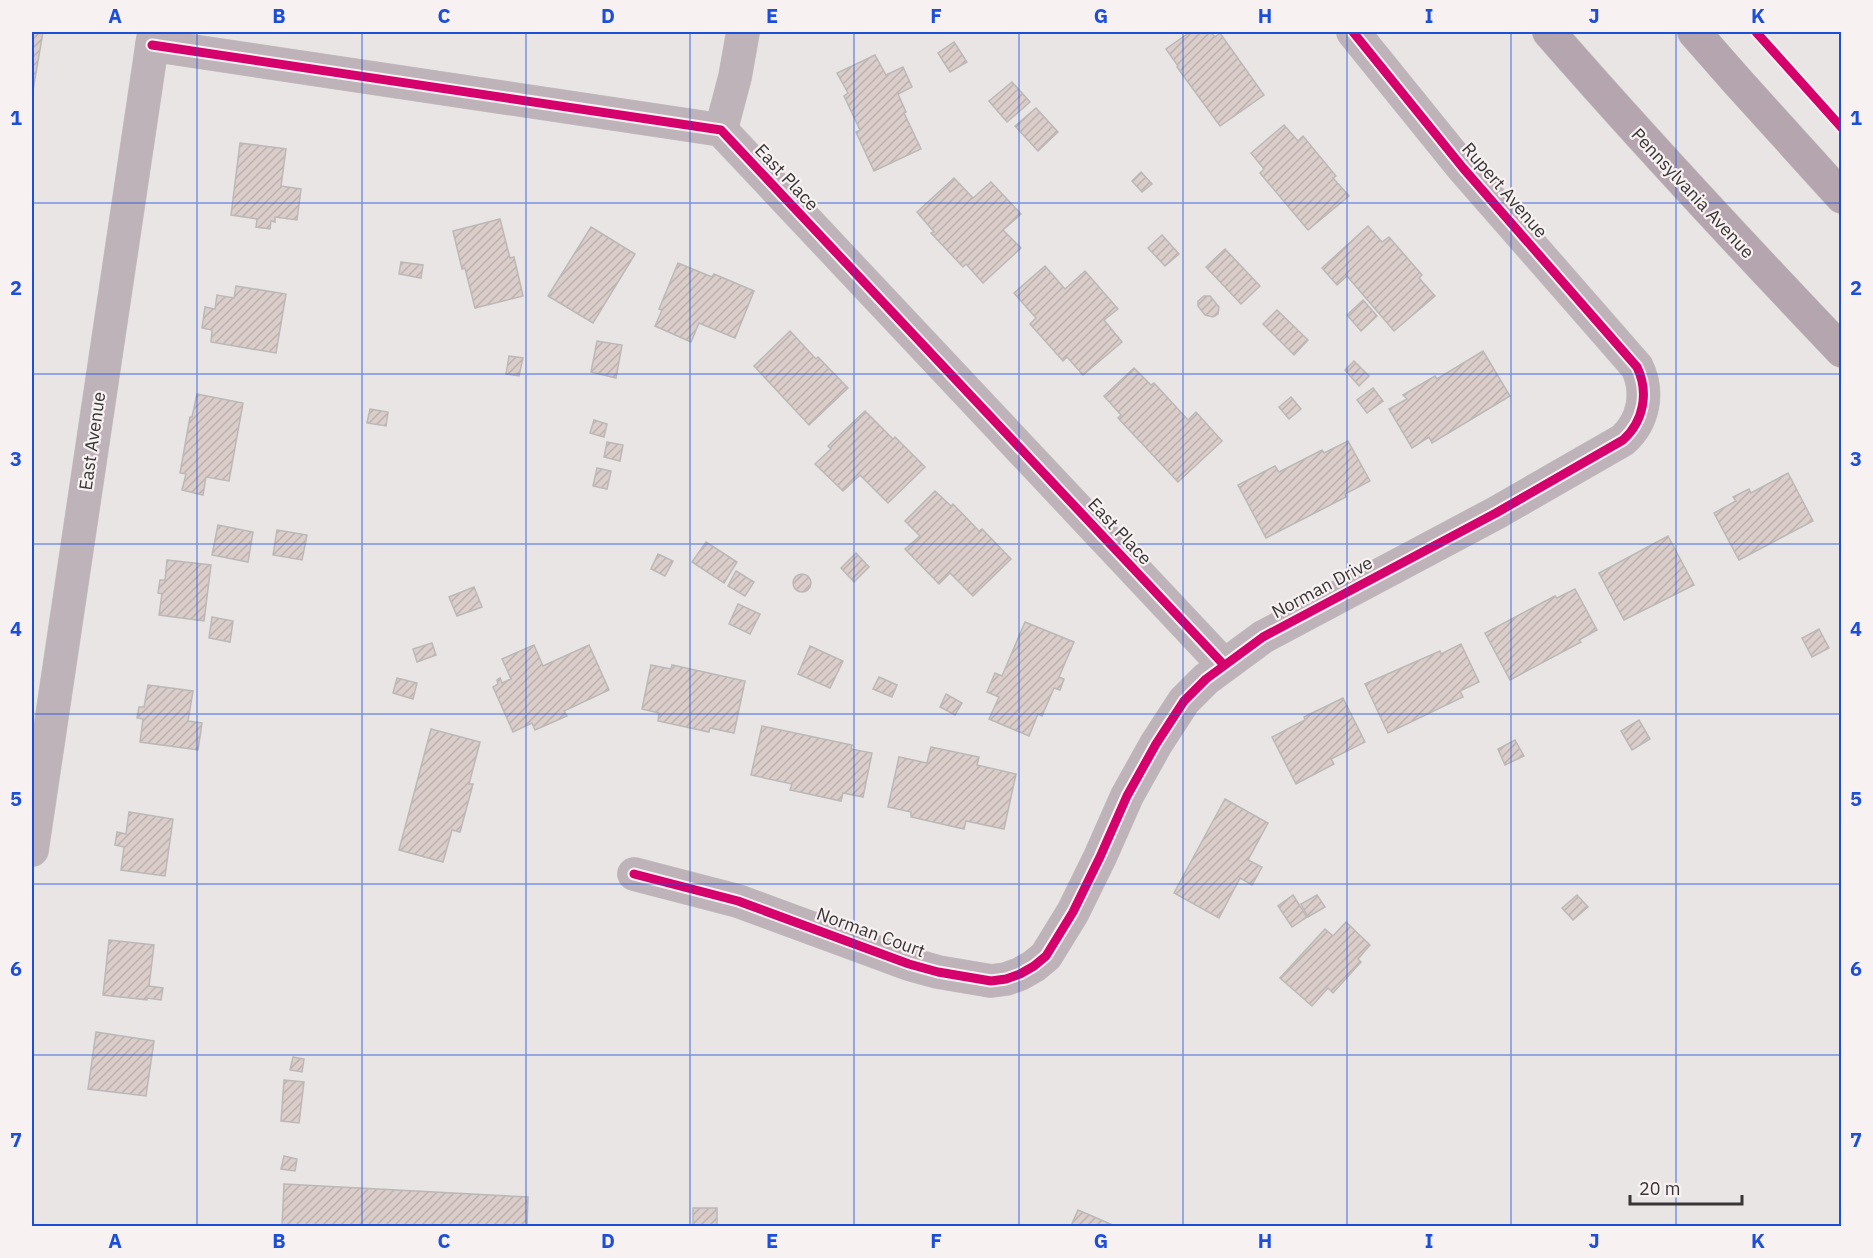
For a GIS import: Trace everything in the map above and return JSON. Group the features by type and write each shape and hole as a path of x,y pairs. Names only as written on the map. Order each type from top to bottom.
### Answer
{"highway":[{"name":"Pennsylvania Avenue","path":"1549,32 1644,140 1842,351"},
{"path":"1694,32 1842,197"}],"street":[{"path":"153,38 721,130 735,77 743,32"},
{"name":"Rupert Avenue","path":"1353,32 1463,168 1637,367"},
{"name":"East Avenue","path":"32,850 153,38"},
{"name":"East Place","path":"721,130 1224,665"},
{"name":"Norman Drive","path":"1073,912 1127,796 1170,720 1184,701 1206,679 1263,637 1496,513 1623,440 1631,433 1642,409 1643,384 1637,367"},
{"name":"Norman Court","path":"634,874 738,901 909,964 960,977 991,981 1006,979 1034,966 1046,956 1073,912"}],"building":[{"path":"32,32 43,32 32,96"},
{"path":"1190,32 1211,32 1215,37 1220,33 1264,95 1220,126 1166,49"},
{"path":"954,42 967,62 950,72 938,53"},
{"path":"875,55 886,75 903,67 912,87 898,94 921,149 874,171 856,132 860,130 844,96 848,93 837,73"},
{"path":"1012,82 1030,102 1007,122 989,101"},
{"path":"1036,108 1058,132 1038,151 1015,126"},
{"path":"1284,125 1298,141 1303,136 1336,176 1333,178 1349,196 1308,230 1260,173 1264,169 1251,153"},
{"path":"240,143 286,149 281,186 301,189 297,220 275,217 275,222 271,221 270,229 256,227 257,219 231,215"},
{"path":"1141,172 1152,184 1142,192 1132,181"},
{"path":"954,178 973,198 991,182 1021,214 1003,230 1021,248 983,283 966,264 963,267 931,233 934,232 917,212"},
{"path":"500,219 510,258 514,257 523,296 475,308 453,231"},
{"path":"1368,226 1382,242 1389,237 1422,275 1419,278 1435,296 1394,331 1347,276 1337,285 1322,268"},
{"path":"591,227 635,254 593,323 548,296"},
{"path":"1162,235 1179,254 1165,266 1148,248"},
{"path":"1225,249 1260,286 1241,304 1206,267"},
{"path":"401,262 423,265 421,278 399,274"},
{"path":"678,263 712,277 714,274 754,291 735,338 699,323 691,342 655,326 662,310 659,309"},
{"path":"1045,266 1065,289 1085,271 1118,309 1104,320 1122,342 1083,375 1067,357 1063,361 1030,324 1036,318 1014,293"},
{"path":"236,286 286,294 276,353 211,342 212,330 202,328 205,307 215,309 217,295 234,298"},
{"path":"1204,296 1210,296 1219,307 1218,314 1213,317 1205,315 1198,306 1198,301"},
{"path":"1363,300 1377,316 1361,331 1347,315"},
{"path":"1277,310 1308,340 1294,355 1263,324"},
{"path":"790,331 848,388 809,425 754,366"},
{"path":"597,341 622,345 616,378 591,372"},
{"path":"1483,351 1510,396 1432,443 1429,437 1412,448 1389,409 1407,399 1403,395 1435,376 1437,379"},
{"path":"509,356 523,358 519,376 506,374"},
{"path":"1354,361 1369,376 1359,386 1345,370"},
{"path":"1134,368 1151,385 1154,383 1188,420 1196,412 1222,441 1178,482 1118,418 1121,415 1104,396"},
{"path":"1373,388 1383,401 1367,413 1357,400"},
{"path":"197,394 243,403 229,481 206,477 203,495 182,490 186,474 180,473 190,417 192,417"},
{"path":"1291,397 1301,409 1289,419 1279,407"},
{"path":"370,409 388,412 386,426 367,423"},
{"path":"865,411 925,467 888,503 860,475 843,491 815,464 831,449 828,446"},
{"path":"594,420 607,424 604,437 590,433"},
{"path":"1348,441 1370,481 1345,494 1346,497 1266,538 1238,485 1275,466 1279,472 1322,450 1324,453"},
{"path":"607,442 623,445 620,461 604,457"},
{"path":"597,468 611,471 607,489 593,486"},
{"path":"1788,473 1813,521 1739,560 1714,513 1736,501 1733,497 1749,489 1751,493"},
{"path":"935,491 951,506 953,504 979,531 982,529 1011,559 973,596 950,573 939,584 905,549 920,536 905,521"},
{"path":"218,525 253,532 248,562 212,555"},
{"path":"277,530 307,535 302,560 273,555"},
{"path":"1668,536 1694,585 1624,620 1599,573"},
{"path":"706,542 737,562 724,583 692,562"},
{"path":"856,553 869,567 854,582 841,568"},
{"path":"658,554 673,561 665,576 651,569"},
{"path":"167,560 211,565 204,621 159,615 162,594 158,593 160,580 165,580"},
{"path":"736,571 754,582 745,596 728,586"},
{"path":"802,574 809,576 811,583 809,590 802,592 795,590 793,583 795,576"},
{"path":"474,587 482,607 457,616 449,597"},
{"path":"1575,589 1597,630 1579,640 1581,642 1510,680 1485,633 1555,596 1557,598"},
{"path":"738,604 760,614 750,634 729,624"},
{"path":"212,617 233,621 230,642 209,638"},
{"path":"1025,622 1074,642 1059,677 1064,679 1060,690 1054,688 1042,716 1038,714 1029,736 989,719 999,697 987,692 995,673 1002,676"},
{"path":"1819,629 1829,648 1812,657 1802,638"},
{"path":"432,643 436,655 417,662 413,649"},
{"path":"1461,644 1479,682 1460,691 1463,697 1388,733 1365,684"},
{"path":"534,645 543,666 589,645 609,690 564,711 567,716 535,730 532,723 513,732 493,687 498,684 497,680 500,678 502,683 511,679 502,659"},
{"path":"810,646 843,661 830,688 798,674"},
{"path":"651,665 671,669 672,665 745,681 734,733 710,728 709,732 658,721 659,713 642,709"},
{"path":"879,677 897,685 892,697 873,689"},
{"path":"397,678 417,683 413,699 393,693"},
{"path":"148,685 193,691 188,721 202,723 198,750 140,742 143,719 137,718 139,707 144,707"},
{"path":"946,694 962,703 955,715 940,707"},
{"path":"1343,698 1365,742 1331,759 1334,764 1296,784 1272,737 1305,720 1304,717"},
{"path":"1639,720 1650,739 1632,750 1621,731"},
{"path":"762,726 852,745 851,749 872,753 863,797 843,793 841,801 790,790 792,784 751,775"},
{"path":"431,729 480,742 469,784 473,784 460,832 452,830 443,862 399,850"},
{"path":"1515,740 1524,756 1505,765 1498,749"},
{"path":"931,747 979,757 977,765 1016,774 1004,829 966,821 964,829 911,817 911,812 888,807 899,757 927,763"},
{"path":"1225,799 1268,823 1248,860 1262,867 1252,885 1240,878 1219,918 1174,893"},
{"path":"129,812 173,819 165,876 121,870 124,847 115,845 117,832 126,834"},
{"path":"1293,895 1307,917 1292,927 1278,906"},
{"path":"1317,895 1325,907 1308,917 1301,904"},
{"path":"1577,895 1588,907 1573,920 1562,908"},
{"path":"1346,922 1370,945 1358,959 1361,962 1333,993 1328,988 1312,1006 1280,978 1325,929 1333,936"},
{"path":"109,940 154,945 149,986 163,988 161,1000 103,995"},
{"path":"96,1032 154,1041 146,1096 88,1089"},
{"path":"293,1057 304,1059 302,1072 290,1070"},
{"path":"284,1080 304,1082 299,1123 281,1121"},
{"path":"284,1156 297,1159 295,1171 281,1169"},
{"path":"284,1184 528,1197 527,1226 282,1226"},
{"path":"693,1208 717,1208 717,1226 693,1226"},
{"path":"1078,1210 1115,1226 1071,1226"}],"cycle path":[{"path":"634,874 738,901 909,964 938,972 991,981 1020,974 1046,956 1073,912 1127,796 1156,744 1184,701 1206,679 1263,637 1496,513 1623,440 1630,432 1636,424 1642,406 1643,386 1637,367 1463,168 1353,32"},
{"path":"1756,32 1842,128"},
{"path":"152,45 721,130 1224,665"}]}
